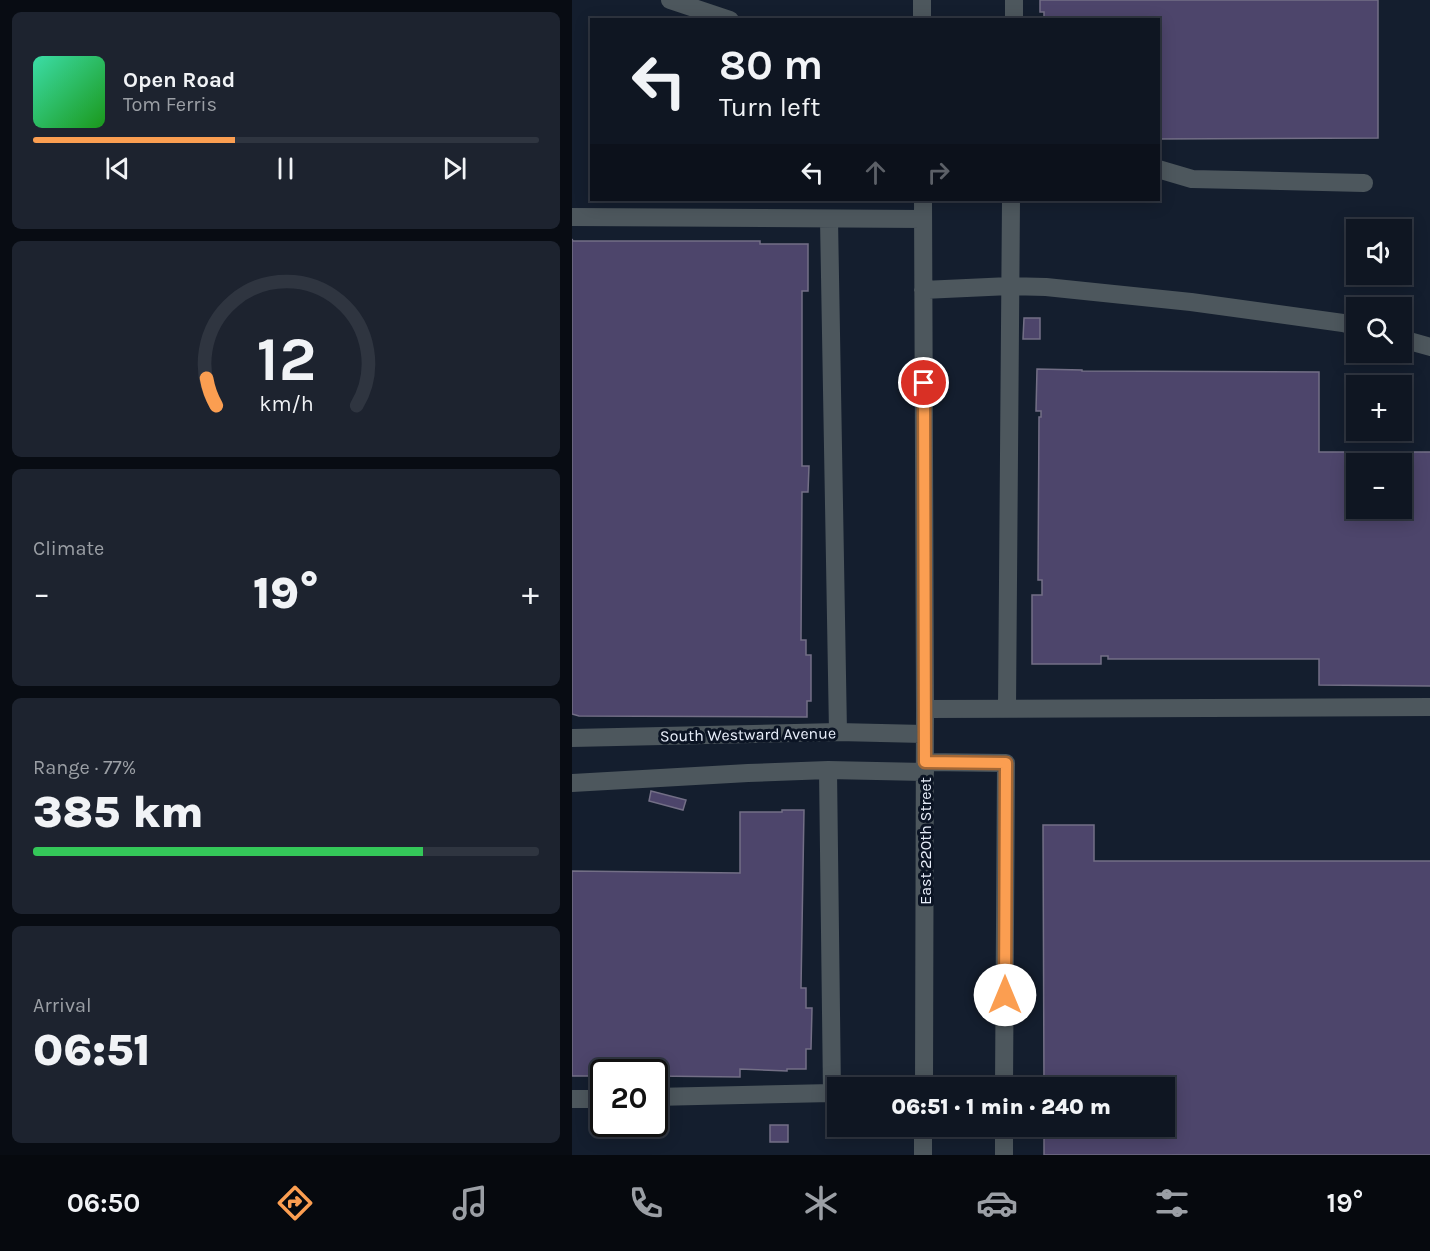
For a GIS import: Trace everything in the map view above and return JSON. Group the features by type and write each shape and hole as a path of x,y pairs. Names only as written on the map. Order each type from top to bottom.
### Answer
{"street":[{"path":"670,0 724,18"},
{"path":"922,0 922,18"},
{"path":"1014,0 1014,18"},
{"path":"1160,170 1192,179 1364,183"},
{"name":"East 220th Street","path":"923,201 924,1077"},
{"path":"1007,708 1011,201"},
{"path":"572,217 923,219"},
{"path":"829,219 839,732"},
{"path":"923,290 1010,286 1046,287 1191,302 1346,324"},
{"path":"1412,342 1430,347"},
{"path":"925,709 1430,706"},
{"name":"South Westward Avenue","path":"572,738 839,732 924,734"},
{"path":"572,783 748,773 1006,763 1004,1077"},
{"path":"828,770 835,1077"},
{"path":"668,1098 827,1094"},
{"path":"572,1099 590,1099"},
{"path":"923,1137 923,1155"},
{"path":"1004,1137 1004,1155"}],"building":[{"path":"1040,0 1378,0 1378,138 1160,139 1160,18 1044,18 1044,12 1040,12"},
{"path":"572,239 573,241 760,241 760,244 808,244 808,291 802,291 802,466 809,466 808,492 802,492 801,640 806,640 806,655 811,655 811,701 807,701 807,717 579,716 572,714"},
{"path":"1024,318 1040,318 1040,339 1023,339"},
{"path":"1037,369 1319,372 1319,452 1431,452 1431,686 1319,685 1319,659 1108,659 1108,656 1101,656 1101,664 1032,664 1032,595 1042,595 1042,580 1038,580 1039,417 1041,417 1041,411 1036,411"},
{"path":"651,791 686,800 683,810 649,801"},
{"path":"782,810 804,810 801,988 806,988 806,1008 812,1008 811,1049 806,1049 806,1069 787,1069 787,1071 740,1069 740,1077 668,1076 668,1059 590,1059 590,1076 572,1076 572,871 740,873 740,812 782,812"},
{"path":"1043,825 1094,825 1094,861 1431,861 1431,1155 1044,1155 1044,1137 1175,1137 1175,1077 1044,1077"},
{"path":"770,1125 788,1125 788,1142 770,1142"}],"route":[{"path":"924,383 925,762 1006,763 1005,995"}]}
